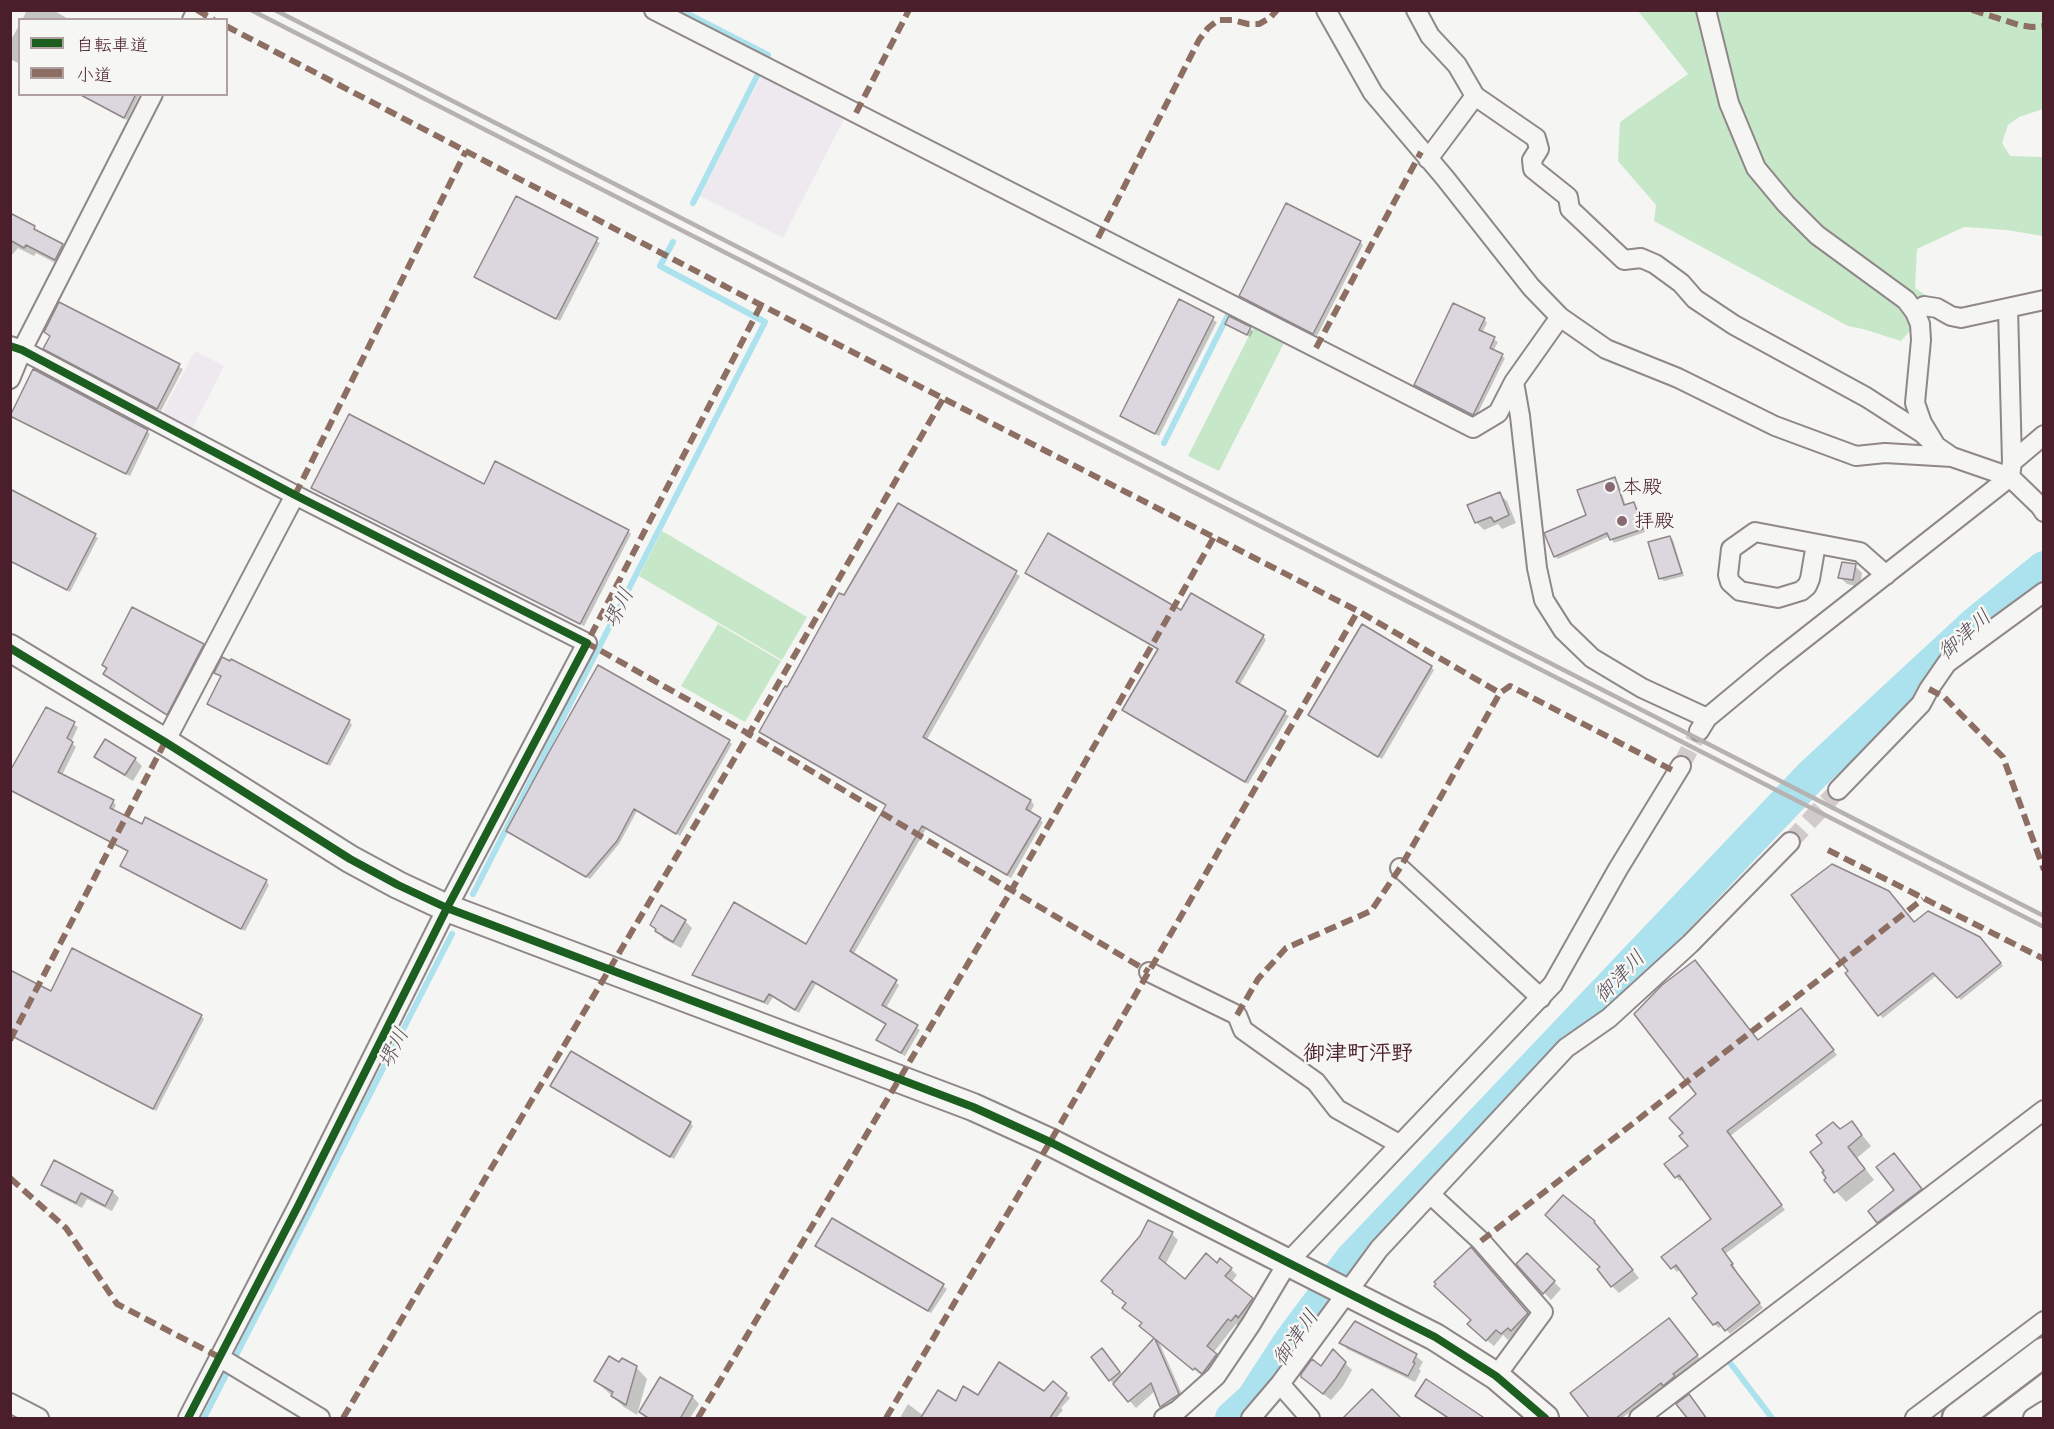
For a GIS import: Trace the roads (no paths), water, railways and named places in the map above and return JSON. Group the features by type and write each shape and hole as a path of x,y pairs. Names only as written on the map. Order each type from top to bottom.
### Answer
{"main road":[{"path":"1957,1419 2043,1353"}],"street":[{"path":"654,10 1473,428 1497,413 1514,382 1560,317"},
{"path":"1326,10 1373,93 1531,287 1560,317 1606,349 1678,378 1775,426 1856,456 1885,453 1952,457 2011,470"},
{"path":"1416,10 1430,36 1457,65 1475,96 1536,138 1539,149 1532,160 1533,170 1568,196 1570,209 1624,260 1641,258 1655,264 1681,283 1695,299 1724,318 1786,355 1866,397 1922,433 1952,457"},
{"path":"1706,10 1730,103 1756,168 1786,204 1817,235 1906,300 1915,312 1920,324 1921,340 1915,403 1922,423 1936,446"},
{"path":"10,379 16,348 152,96"},
{"path":"1428,159 1475,96"},
{"path":"1915,312 1924,306 1937,308 1951,316 1961,318 2043,300"},
{"path":"2008,308 2011,470 2043,512"},
{"path":"16,348 295,495 587,643 447,908 298,1206 230,1363 188,1419"},
{"path":"1514,382 1537,568 1544,600 1563,630 1592,658 1703,725 1772,663 1886,575 2011,470 2043,435"},
{"path":"165,742 295,495"},
{"path":"1816,544 1810,579 1801,591 1778,598 1740,591 1730,582 1728,575 1731,549 1755,532 1860,552 1886,575"},
{"path":"1839,790 1921,704 1947,663 2043,592"},
{"path":"10,648 165,742 350,859 398,885 447,908 973,1107 1060,1148 1435,1337 1496,1376 1545,1419"},
{"path":"1164,1419 1179,1410 1216,1376 1290,1263 1399,1144 1553,984 1618,869 1681,766"},
{"path":"1251,1419 1280,1384 1345,1291 1380,1249 1566,1048 1609,1018 1690,944 1790,842"},
{"path":"1400,868 1540,998"},
{"path":"1149,972 1237,1015 1243,1030 1316,1082 1337,1109 1399,1144"},
{"path":"1639,1419 2043,1110"},
{"path":"1431,1195 1481,1241 1543,1312 1496,1376"},
{"path":"1915,1419 2043,1321"},
{"path":"230,1363 320,1419"},
{"path":"1280,1384 1310,1419"},
{"path":"10,1403 39,1419"},
{"path":"2033,1419 2043,1411"}],"waterway":[{"path":"680,10 768,55 765,61"},
{"path":"693,203 758,74"},
{"name":"堺川","path":"473,894 765,322 660,266 673,242"},
{"path":"1164,443 1230,311"},
{"name":"御津川","path":"1232,1418 1253,1399 1290,1342 1352,1259 1812,775 1975,624 2044,568"},
{"name":"堺川","path":"204,1418 452,934"},
{"path":"1732,1357 1728,1360 1772,1418"}],"tunnel":[{"path":"1681,766 1699,731"},
{"path":"1790,842 1838,790"}],"railway":[{"path":"251,10 2044,927"},
{"path":"275,10 2044,916"}],"place":[{"name":"本殿","path":"1610,487"},
{"name":"拝殿","path":"1622,521"}],"district":[{"name":"御津町泙野","path":"1358,1054"}]}
